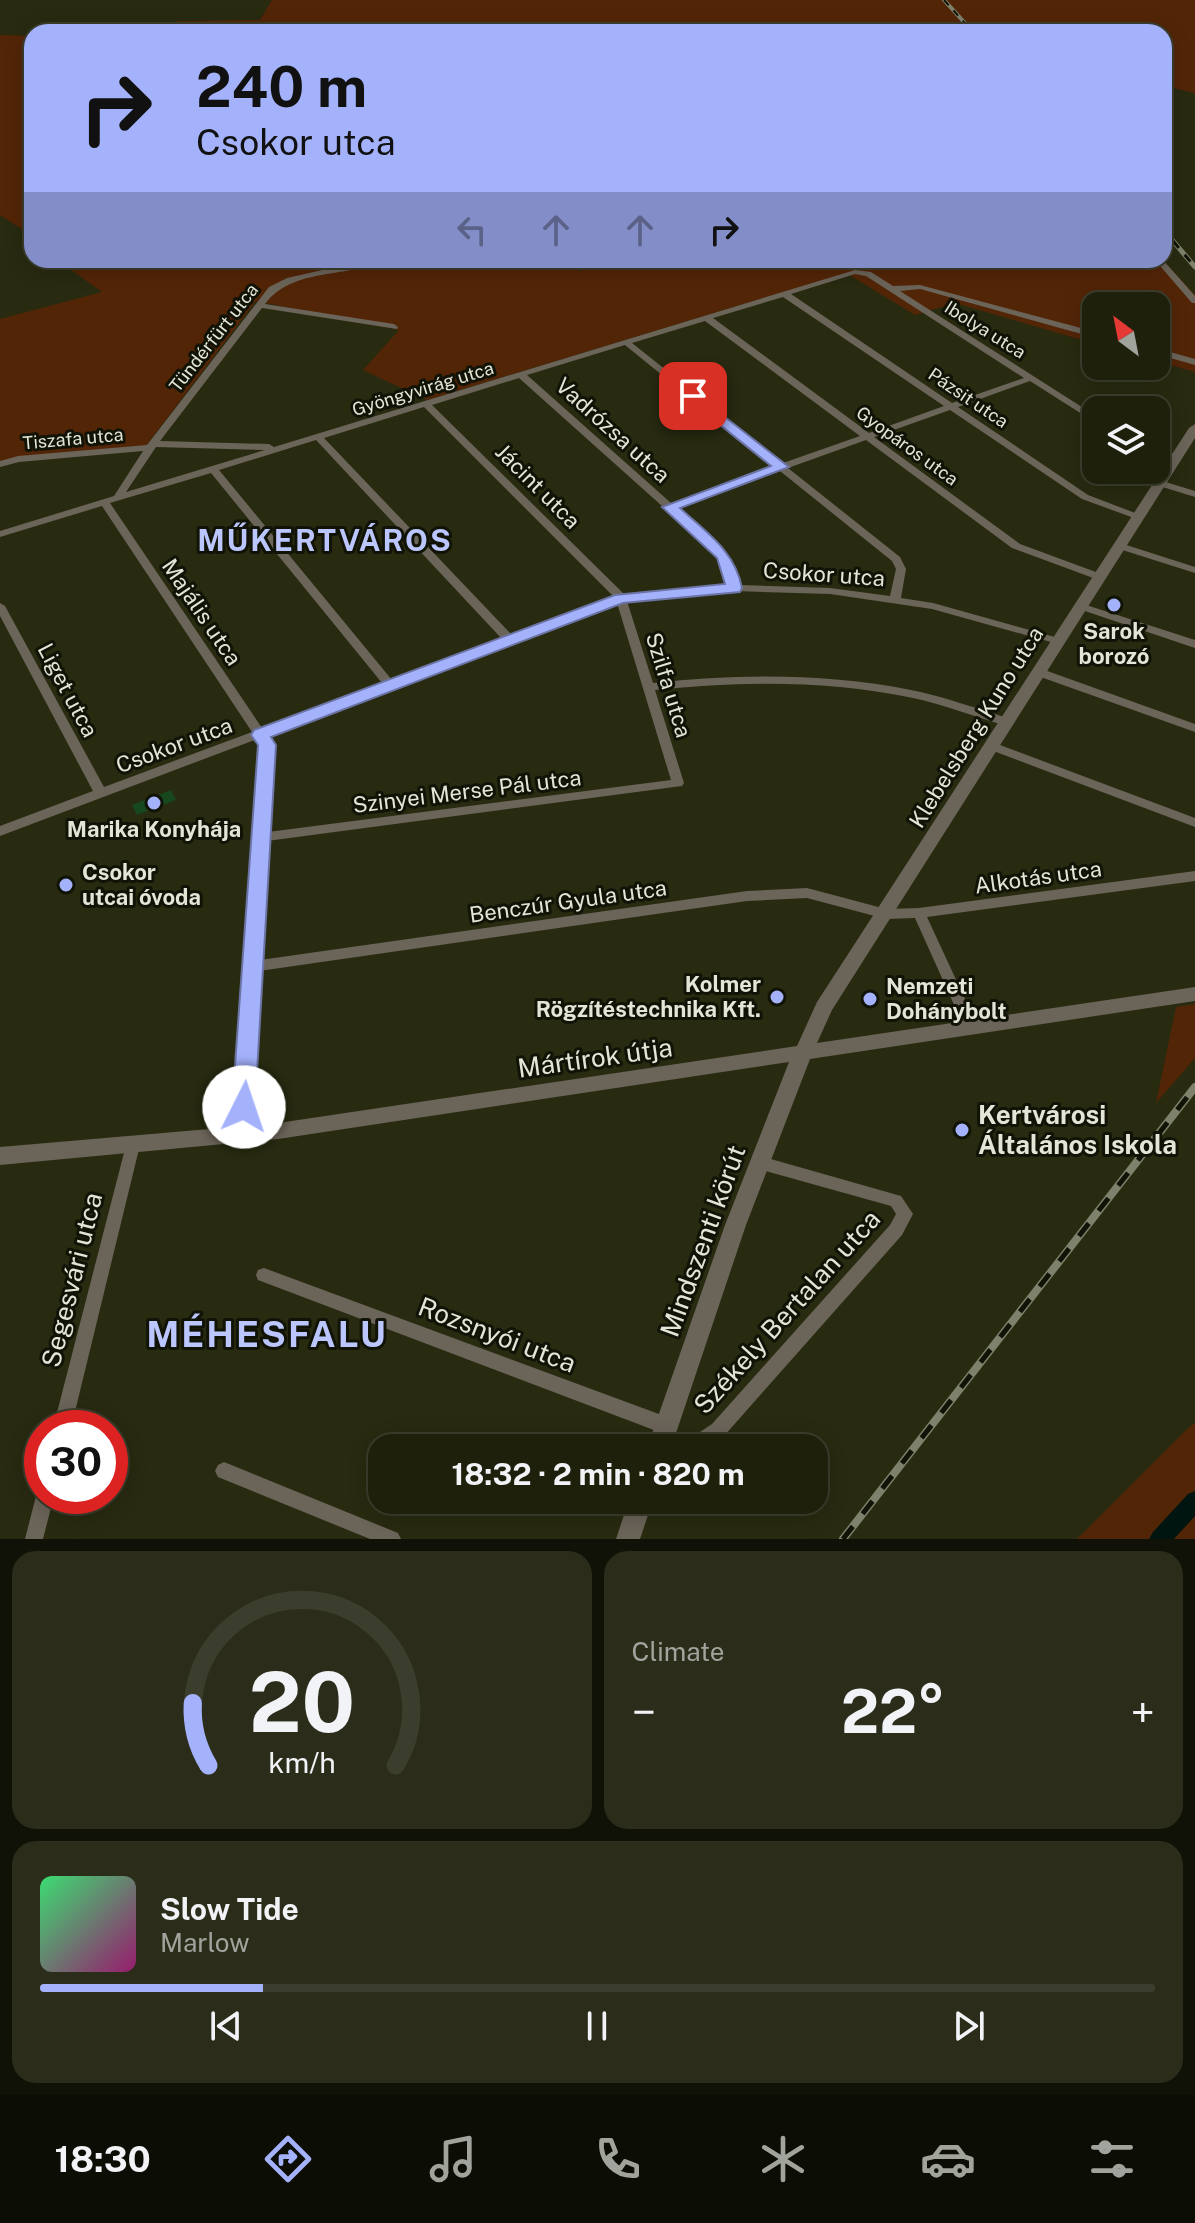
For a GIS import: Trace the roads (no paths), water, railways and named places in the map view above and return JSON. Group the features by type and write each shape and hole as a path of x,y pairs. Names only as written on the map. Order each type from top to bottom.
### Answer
{"street":[{"name":"Tündérfürt utca","path":"118,497 151,446 258,305 277,286 290,280 343,268"},
{"path":"1166,268 1195,301"},
{"name":"Ibolya utca","path":"855,272 865,273 892,289 1082,411"},
{"name":"Gyöngyvirág utca","path":"0,534 855,272"},
{"path":"892,289 920,287 1082,331"},
{"name":"Pázsit utca","path":"785,294 1085,497 1138,516"},
{"path":"258,305 394,327"},
{"name":"Gyopáros utca","path":"707,318 1016,546 1100,577"},
{"path":"627,343 896,559 901,569 895,599"},
{"path":"1170,355 1195,362"},
{"name":"Vadrózsa utca","path":"522,376 723,555 731,569 734,588"},
{"path":"669,507 1031,378"},
{"name":"Jácint utca","path":"426,404 621,598"},
{"name":"Klebelsberg Kuno utca","path":"1170,466 1195,428"},
{"path":"318,437 510,640"},
{"name":"Tiszafa utca","path":"0,464 18,459 151,446 280,447"},
{"path":"1170,455 1176,457"},
{"path":"212,468 390,685"},
{"name":"Klebelsberg Kuno utca","path":"802,1054 824,1007 1158,484"},
{"path":"1162,484 1195,494"},
{"name":"Majális utca","path":"104,502 264,740"},
{"path":"1120,546 1195,570"},
{"name":"Csokor utca","path":"0,831 264,740 390,685 621,598 734,588 800,589 895,599 966,614 1058,641"},
{"name":"Szilfa utca","path":"621,598 678,783"},
{"name":"Liget utca","path":"0,606 101,794"},
{"path":"1080,606 1195,644"},
{"path":"1039,672 1195,728"},
{"path":"649,687 721,679 804,679 915,694 1007,722"},
{"path":"242,1135 254,966 264,740"},
{"path":"992,746 1195,823"},
{"name":"Szinyei Merse Pál utca","path":"261,837 678,783"},
{"name":"Alkotás utca","path":"886,914 919,913 1195,876"},
{"name":"Benczúr Gyula utca","path":"254,966 779,893 829,897 886,914"},
{"path":"919,913 971,1027"},
{"name":"Mártírok útja","path":"0,1156 242,1135 1195,994"},
{"name":"Mindszenti körút","path":"664,1434 802,1054"},
{"name":"Segesvári utca","path":"67,1410 133,1145"},
{"name":"Székely Bertalan utca","path":"712,1434 896,1230 905,1214 896,1201 760,1163"},
{"name":"Rozsnyói utca","path":"264,1275 667,1426"},
{"path":"224,1471 392,1539"},
{"path":"34,1539 40,1514"},
{"path":"628,1539 636,1514"}],"waterway":[{"path":"1160,1539 1195,1501"}],"railway":[{"path":"944,0 966,24"},
{"path":"1172,239 1175,243"},
{"path":"1173,241 1195,267"},
{"path":"843,1539 1195,1087"}],"place":[{"name":"Sarok borozó","path":"1114,605"},
{"name":"Marika Konyhája","path":"154,803"},
{"name":"Csokor utcai óvoda","path":"66,885"},
{"name":"Kolmer Rögzítéstechnika Kft.","path":"777,997"},
{"name":"Nemzeti Dohánybolt","path":"870,999"},
{"name":"Kertvárosi Általános Iskola","path":"962,1130"}],"district":[{"name":"MŰKERTVÁROS","path":"325,541"},
{"name":"MÉHESFALU","path":"267,1334"}]}
